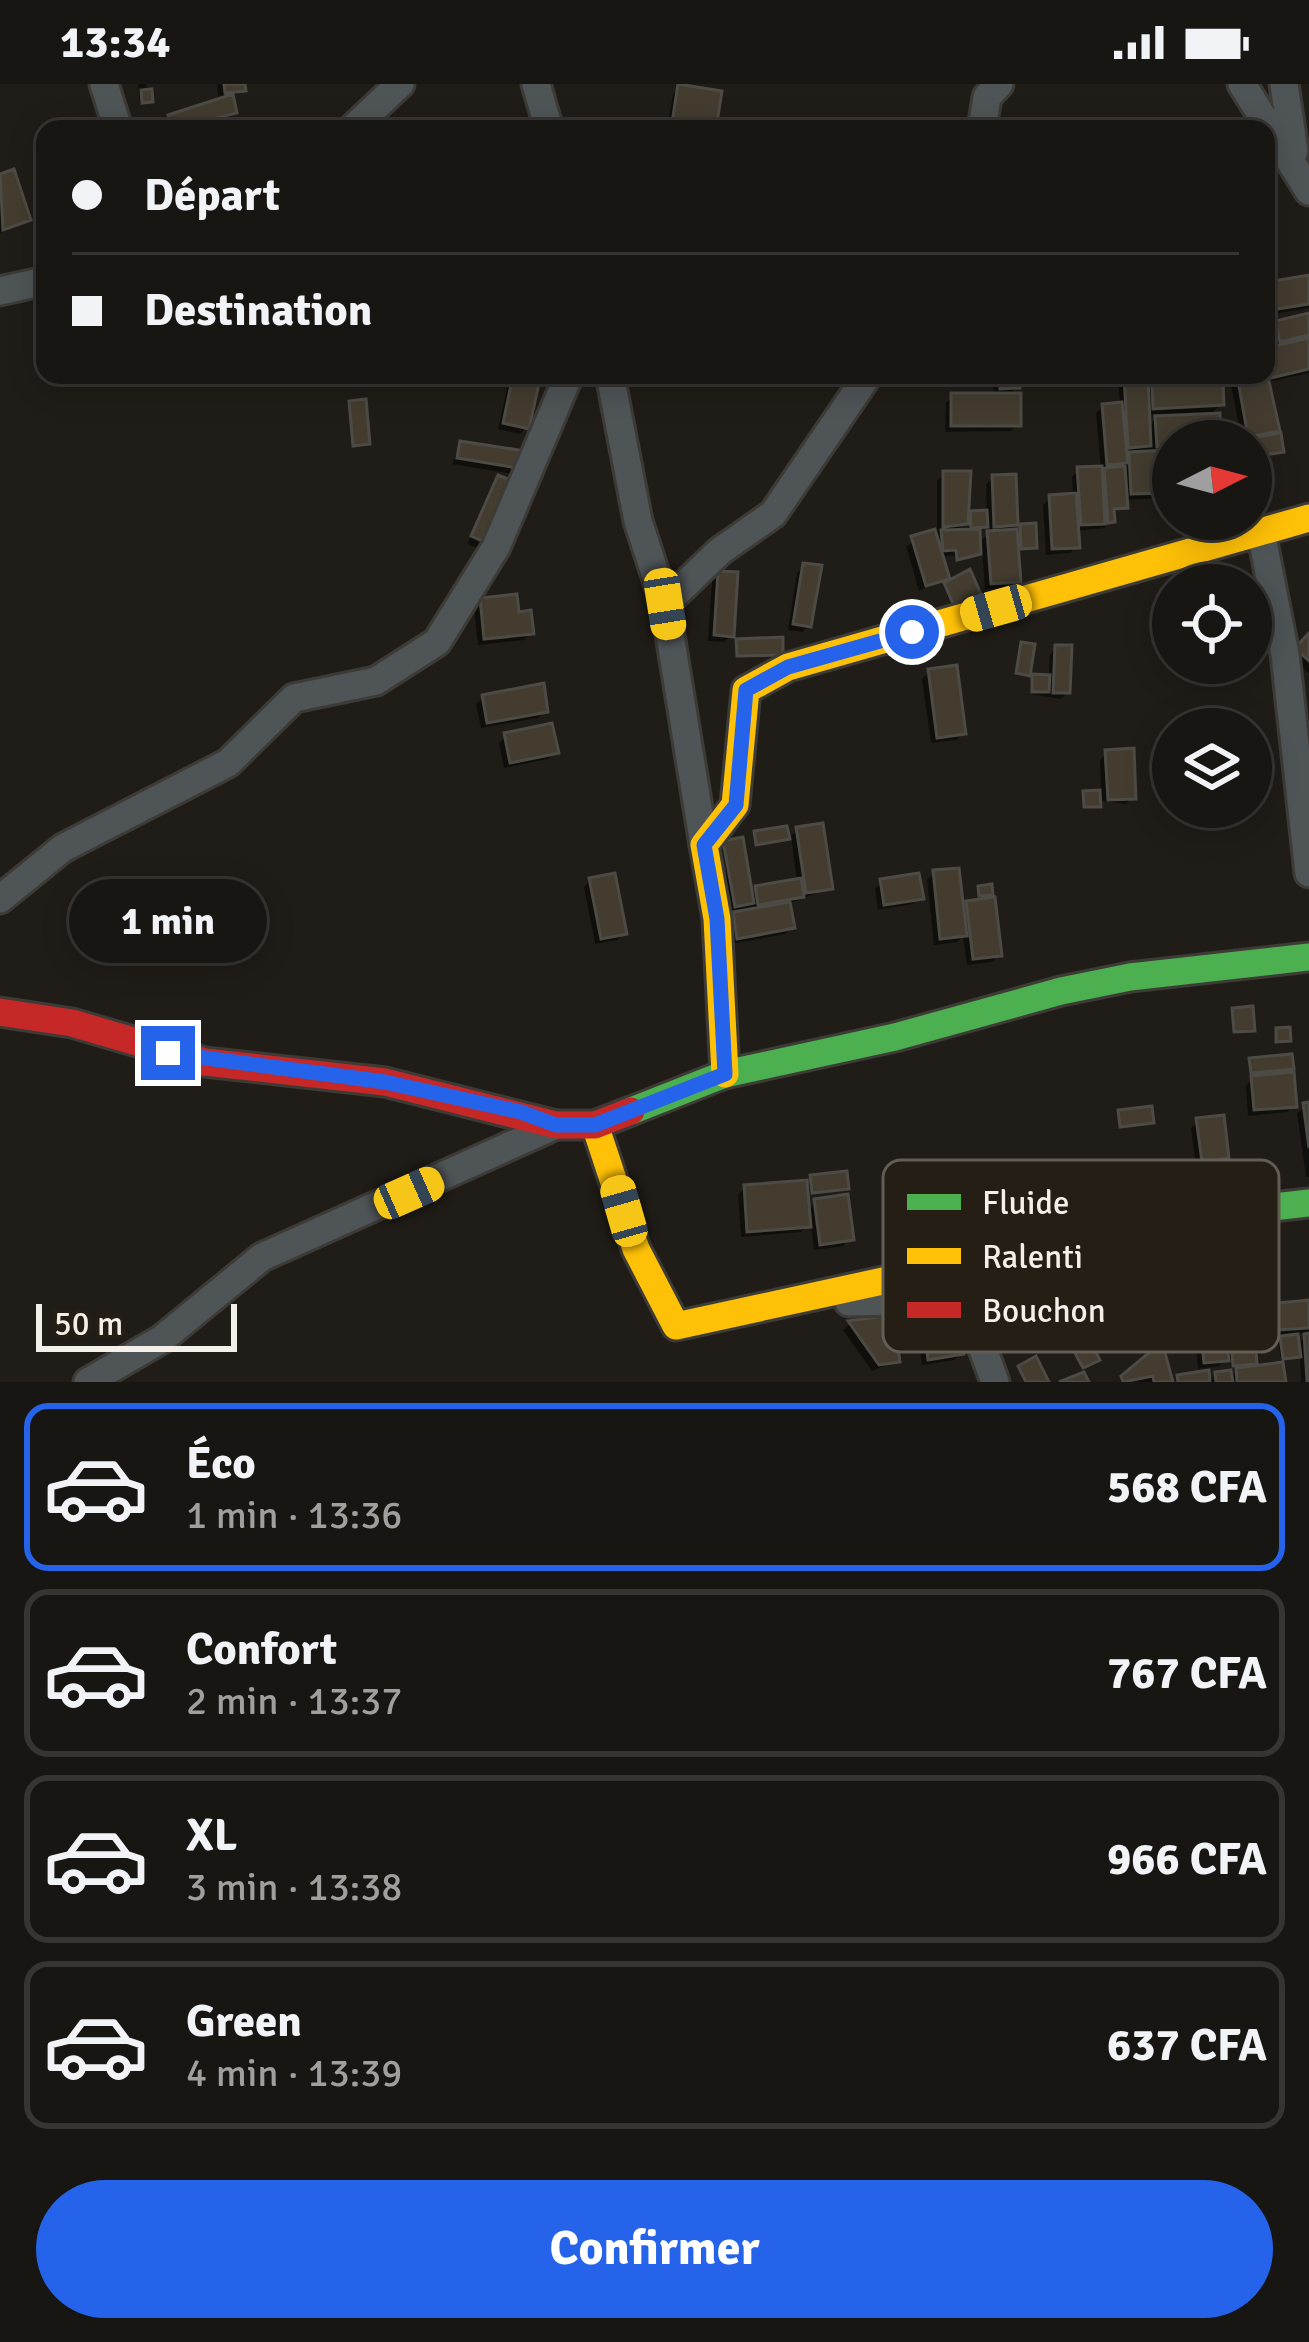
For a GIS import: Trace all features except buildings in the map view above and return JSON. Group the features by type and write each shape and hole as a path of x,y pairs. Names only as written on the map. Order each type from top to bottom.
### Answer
{"street":[{"path":"104,84 115,120"},
{"path":"362,120 400,84"},
{"path":"536,84 546,120"},
{"path":"983,120 987,97 999,84"},
{"path":"1242,84 1265,120"},
{"path":"1292,88 1300,176"},
{"path":"1300,176 1309,122"},
{"path":"1275,136 1300,176"},
{"path":"0,291 36,283"},
{"path":"0,899 78,839 187,789 228,763 264,733 294,698 376,681 437,643 496,547 564,384"},
{"path":"612,384 638,521 665,604 717,919 725,1074"},
{"path":"665,604 720,551 773,514 862,384"},
{"path":"1272,529 1309,518"},
{"path":"704,845 736,805 746,690 788,667 1233,540"},
{"path":"1263,540 1285,654 1309,873"},
{"path":"0,1012 72,1023 205,1062 385,1082 521,1112 556,1125 595,1125 725,1074 1130,977 1309,957"},
{"path":"88,1382 162,1339 262,1257 556,1125"},
{"path":"595,1125 636,1250 676,1325 834,1296 883,1281"},
{"path":"1279,1206 1309,1203"},
{"path":"834,1296 852,1303 883,1302"},
{"path":"984,1352 995,1382"}],"traffic: fast":[{"path":"631,1111 725,1074 895,1037 1061,991 1130,977 1309,957"},
{"path":"1279,1206 1309,1203"}],"traffic: slow":[{"path":"725,1074 717,919 704,845 735,805 746,690 788,667 1309,518"},
{"path":"595,1125 636,1249 676,1326 883,1281"}],"traffic: jam":[{"path":"0,1012 72,1023 205,1062 385,1082 556,1125 595,1125 631,1111"}],"route":[{"path":"168,1053 205,1062 385,1082 521,1112 556,1125 595,1125 725,1074 717,919 704,845 736,805 746,690 788,667 912,632"}]}
